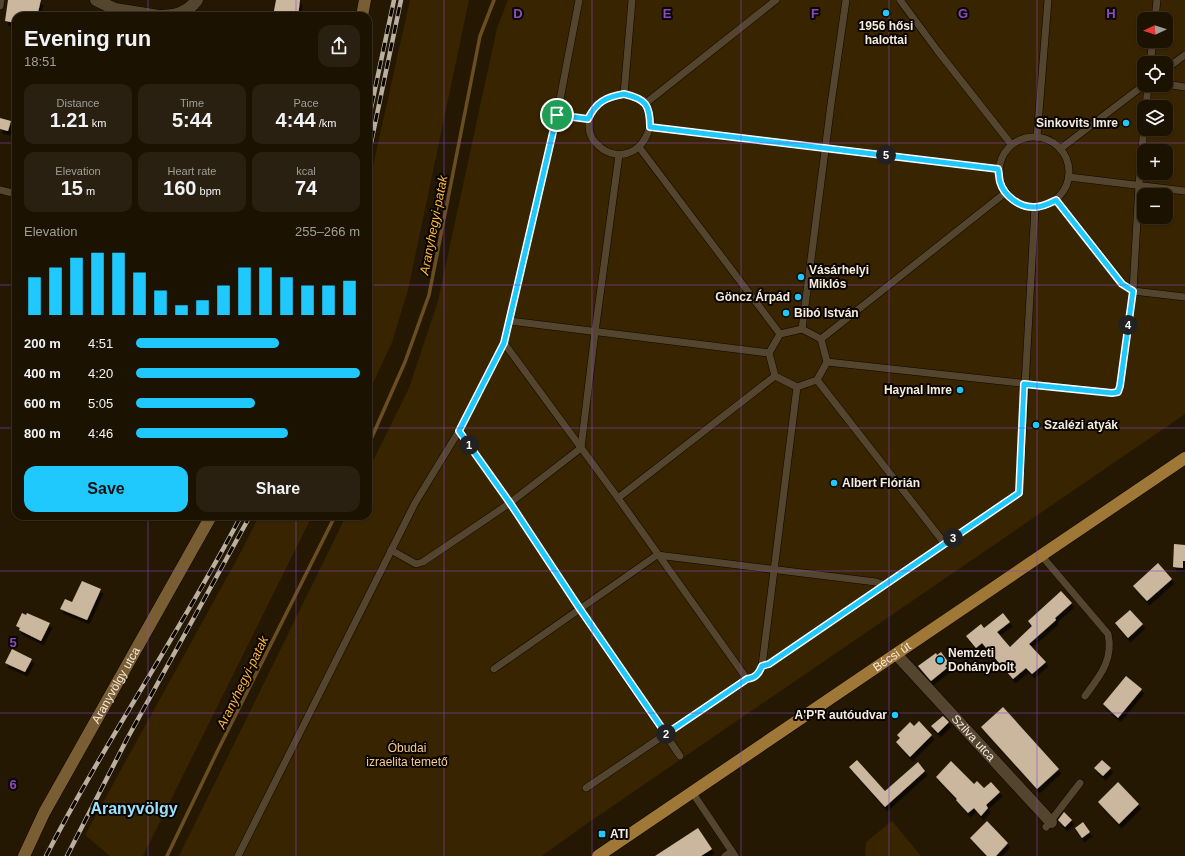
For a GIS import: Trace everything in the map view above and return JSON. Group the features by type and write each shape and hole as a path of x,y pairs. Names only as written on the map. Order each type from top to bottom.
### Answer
{"main road":[{"name":"Bécsi út","path":"598,856 1041,554 1185,458"}],"street":[{"path":"96,0 114,9 133,12"},
{"path":"182,12 192,6 197,0"},
{"path":"363,12 365,0"},
{"name":"Aranyvölgy utca","path":"24,856 44,814 209,520"},
{"name":"Szilva utca","path":"896,654 1049,824"}],"lane":[{"path":"0,6 1,0"},
{"path":"240,855 414,503 459,431 504,343 557,115 579,0"},
{"path":"624,94 632,0"},
{"path":"646,103 776,0"},
{"path":"802,329 846,0"},
{"path":"900,0 937,50 1011,144"},
{"path":"1037,137 1048,0"},
{"path":"1156,12 1157,0"},
{"path":"1173,63 1185,55"},
{"path":"1173,85 1185,87"},
{"path":"1060,149 1137,90"},
{"path":"624,94 635,97 646,103 650,115 650,127 645,139 639,147 629,153 619,155 605,151 594,142 589,130 588,119 593,109 602,101 613,96 624,94"},
{"path":"557,115 588,119"},
{"path":"650,127 998,169"},
{"path":"827,362 1024,384 1112,393 1118,392 1133,291 1143,136"},
{"path":"1037,137 1050,140 1060,149 1068,164 1069,177 1064,191 1056,200 1047,205 1035,208 1018,204 1005,193 1000,182 998,169 1003,155 1011,144 1023,138 1037,137"},
{"path":"639,147 780,334"},
{"path":"391,550 416,564 423,562 510,503 581,448 619,155"},
{"path":"1069,177 1185,191"},
{"path":"0,190 12,193"},
{"path":"821,339 1005,193"},
{"path":"1056,200 1122,284 1133,291 1185,296"},
{"path":"762,666 769,664 1019,493 1035,208"},
{"path":"510,321 769,353"},
{"path":"802,329 821,339 827,362 817,380 797,387 775,376 769,353 780,334 802,329"},
{"path":"504,343 618,498 657,555 747,679"},
{"path":"618,498 775,376"},
{"path":"817,380 945,544"},
{"path":"586,788 747,679 759,674 762,666 775,569 797,387"},
{"path":"459,431 510,503 680,756"},
{"path":"1041,554 1108,634 1110,643 1104,670 1085,696"},
{"path":"494,669 657,555 876,582 885,585"},
{"path":"1049,824 1080,783"},
{"path":"692,792 734,854 725,856"}],"green space":[{"path":"410,0 469,0 408,290 392,342 372,385 372,170"},
{"name":"Óbudai izraelita temető","path":"508,0 1185,0 1185,414 582,827 542,856 179,856 344,520 372,520 372,463 409,388 438,301 497,28"},
{"path":"257,520 310,520 143,856 110,856 85,835 242,550"},
{"path":"892,821 921,856 865,856 866,842"}],"building":[{"path":"8,0 41,0 38,12 12,12 12,22 5,21"},
{"path":"276,0 300,0 298,12 274,12"},
{"path":"0,118 11,121 8,131 0,129"},
{"path":"1174,544 1185,545 1185,561 1183,561 1183,568 1173,567"},
{"path":"1158,563 1172,579 1147,601 1133,586"},
{"path":"82,581 101,589 87,620 60,609 65,599 72,602"},
{"path":"1061,591 1072,603 1055,618 1056,620 1029,644 1046,662 1032,674 1026,668 1013,679 982,643 976,648 966,636 981,624 984,628 1003,613 1010,622 997,632 1010,647 1032,626 1028,621"},
{"path":"1130,610 1143,624 1128,638 1115,623"},
{"path":"22,613 26,615 27,613 50,623 41,641 19,630 20,628 16,626"},
{"path":"12,649 32,659 25,672 5,663"},
{"path":"941,652 949,663 945,666 947,668 931,681 918,666 936,653 937,655"},
{"path":"1126,676 1142,689 1118,718 1103,704"},
{"path":"1003,707 1059,769 1037,789 981,727"},
{"path":"943,716 949,722 938,733 931,726"},
{"path":"919,721 932,735 910,757 896,742 900,738 897,735 910,722 914,726"},
{"path":"857,760 885,791 918,762 925,771 885,807 849,767"},
{"path":"1102,760 1111,768 1103,776 1094,768"},
{"path":"951,761 974,784 977,781 984,788 991,782 1000,792 986,805 988,808 981,816 974,808 968,813 936,777"},
{"path":"1118,782 1139,804 1119,824 1098,802"},
{"path":"1064,812 1072,820 1065,827 1058,820"},
{"path":"987,821 1008,843 996,856 987,856 970,838"},
{"path":"1083,822 1090,832 1082,838 1075,828"},
{"path":"698,828 712,849 701,856 655,856"}],"waterway":[{"name":"Aranyhegyi-patak","path":"372,437 405,362 429,295 480,36 494,0"},
{"name":"Aranyhegyi-patak","path":"167,856 218,750 333,520"}],"railway":[{"path":"372,103 394,0"},
{"path":"372,138 401,0"},
{"path":"46,856 93,770 193,602 239,520"},
{"path":"67,856 127,739 248,520"}],"place":[{"name":"1956 hősi halottai","path":"886,13"},
{"name":"Sinkovits Imre","path":"1126,123"},
{"name":"Vásárhelyi Miklós","path":"801,277"},
{"name":"Göncz Árpád","path":"798,297"},
{"name":"Bibó István","path":"786,313"},
{"name":"Haynal Imre","path":"960,390"},
{"name":"Szalézi atyák","path":"1036,425"},
{"name":"Albert Flórián","path":"834,483"},
{"name":"Nemzeti Dohánybolt","path":"940,660"},
{"name":"A'P'R autóudvar","path":"895,715"},
{"name":"ATI","path":"602,834"}],"district":[{"name":"Aranyvölgy","path":"134,808"}],"route":[{"path":"624,94 635,97 646,103 650,115 650,127 998,169 1000,182 1005,193 1018,204 1035,208 1047,205 1056,200 1122,284 1133,291 1118,392 1112,393 1024,384 1019,493 769,664 762,666 759,674 747,679 666,734 580,609 510,503 459,431 504,343 557,115 588,119 593,109 602,101 613,96 624,94"}]}
